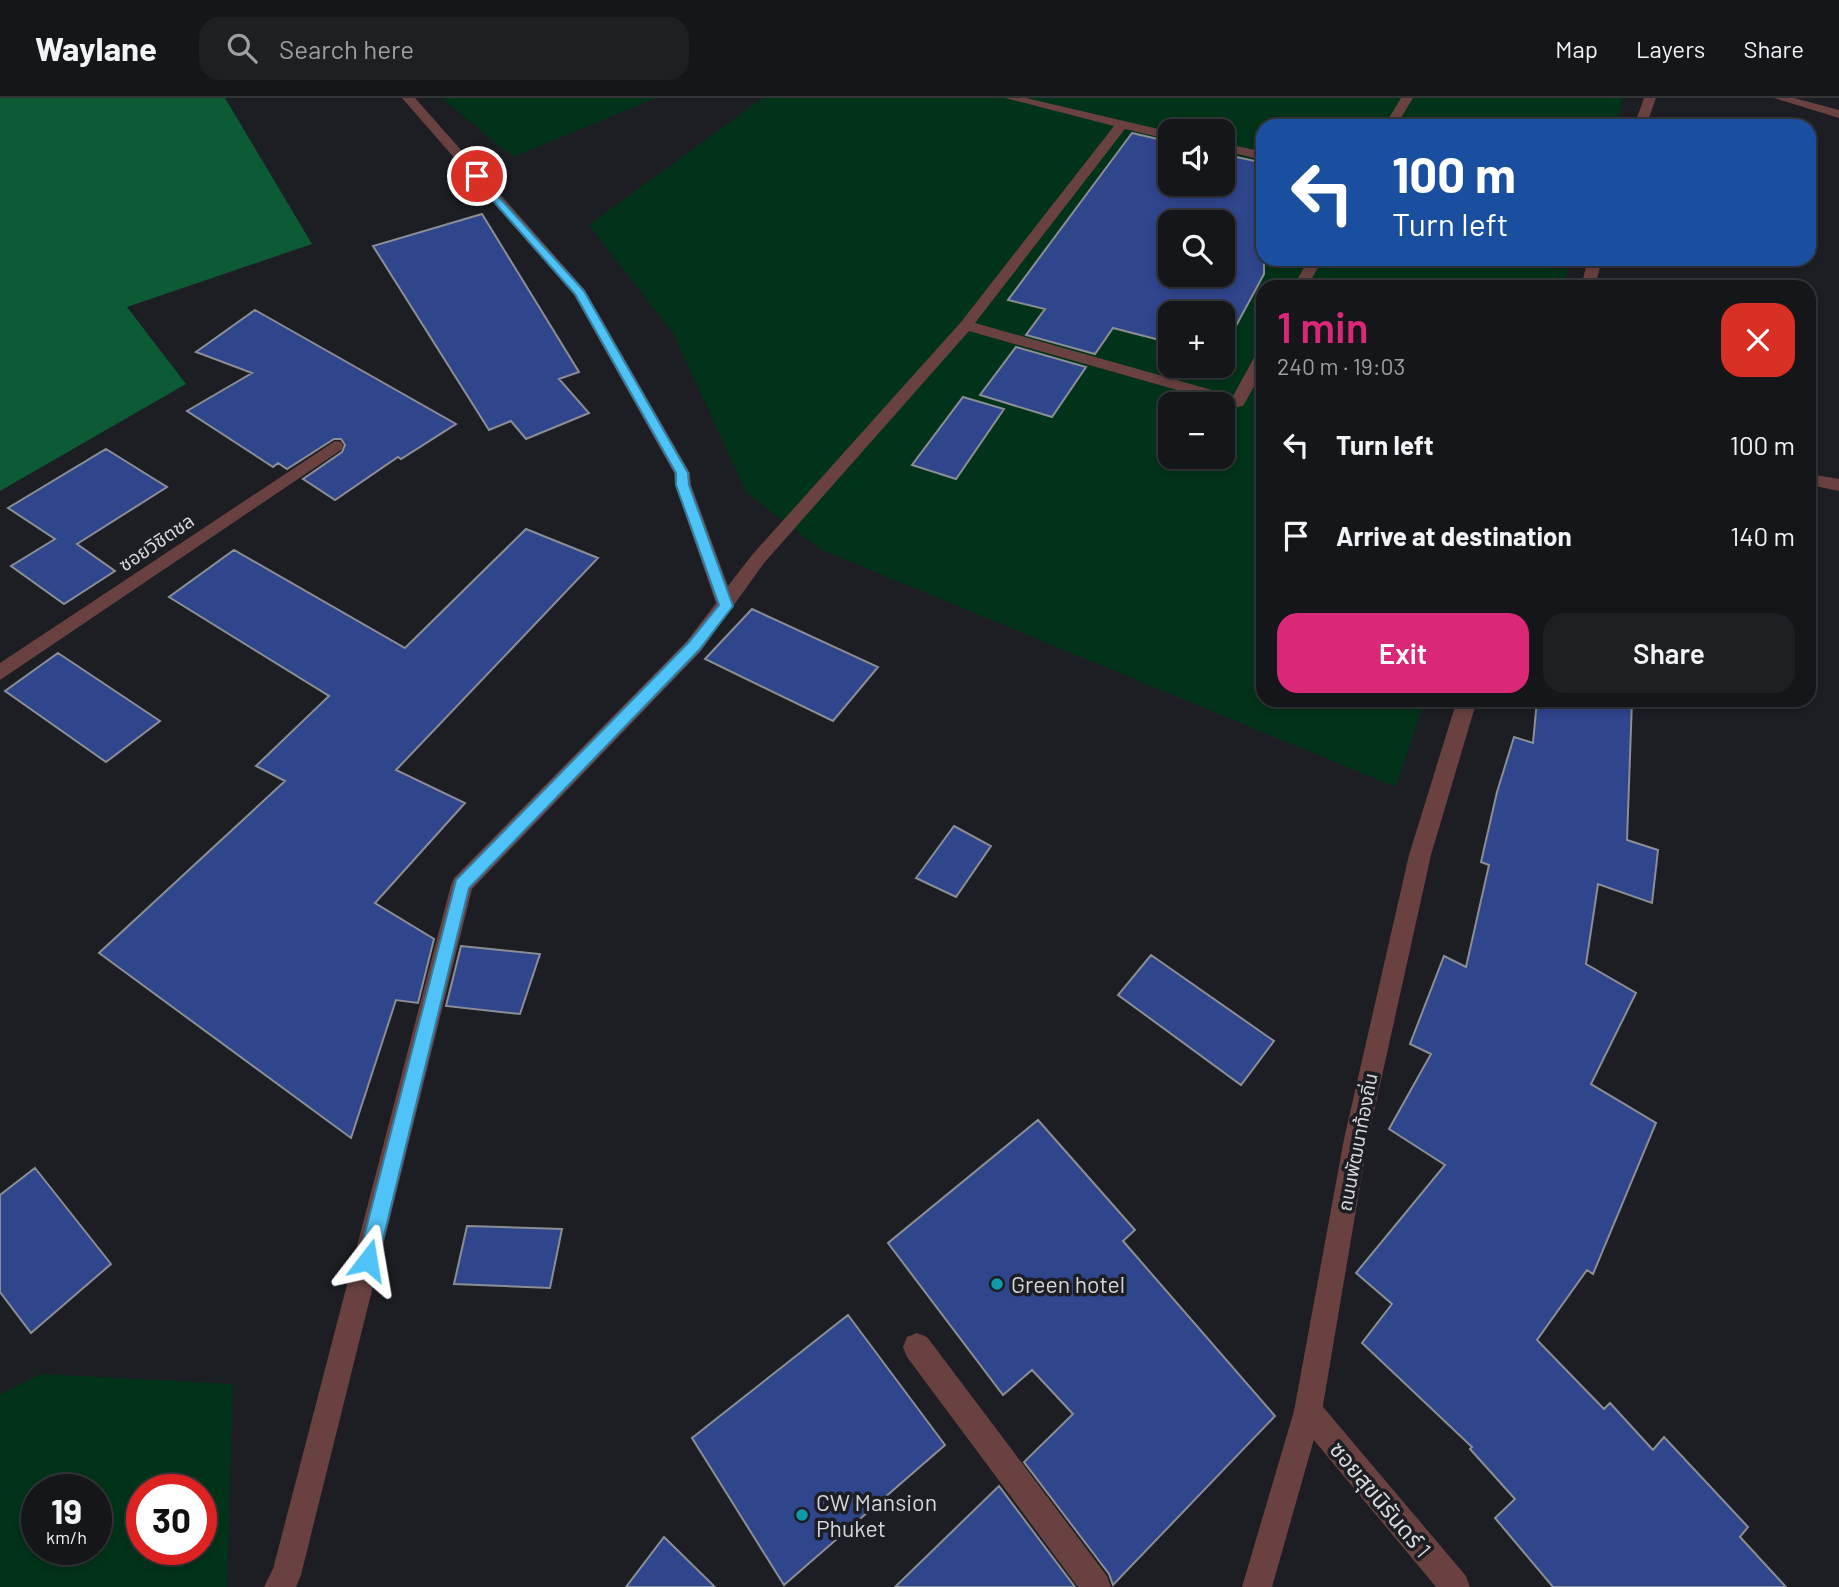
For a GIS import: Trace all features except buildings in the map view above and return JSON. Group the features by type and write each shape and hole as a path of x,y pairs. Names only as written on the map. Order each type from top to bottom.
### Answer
{"street":[{"path":"408,98 580,293 682,473 682,485 726,606"},
{"path":"1011,98 1158,133"},
{"path":"1394,119 1407,98"},
{"path":"1642,119 1650,98"},
{"path":"1780,98 1839,114"},
{"path":"279,1587 289,1562 462,885 694,646 758,559 966,325 1122,125"},
{"path":"1235,150 1256,154"},
{"path":"966,325 1237,402 1256,368"},
{"name":"ซอยวิชิตชล","path":"0,673 335,446"},
{"path":"1816,481 1839,485"},
{"name":"ถนนพัฒนาท้องถิ่น","path":"1257,1587 1308,1410 1356,1139 1420,855 1465,707"},
{"path":"918,1347 1096,1587"},
{"name":"ซอยสุขนิรันดร์ 1","path":"1308,1410 1455,1587"}],"green space":[{"path":"0,98 225,98 312,244 127,307 186,384 0,491"},
{"path":"442,98 656,98 513,157"},
{"path":"763,98 1624,98 1617,119 1256,119 1256,266 1569,266 1564,280 1256,280 1256,707 1423,707 1396,787 820,549 746,492 673,333 589,225"},
{"path":"41,1374 233,1384 227,1587 0,1587 0,1395"}],"place":[{"name":"Green hotel","path":"997,1284"},
{"name":"CW Mansion Phuket","path":"802,1515"}],"route":[{"path":"368,1260 462,885 694,646 726,606 682,485 682,473 580,293 477,176"}]}
